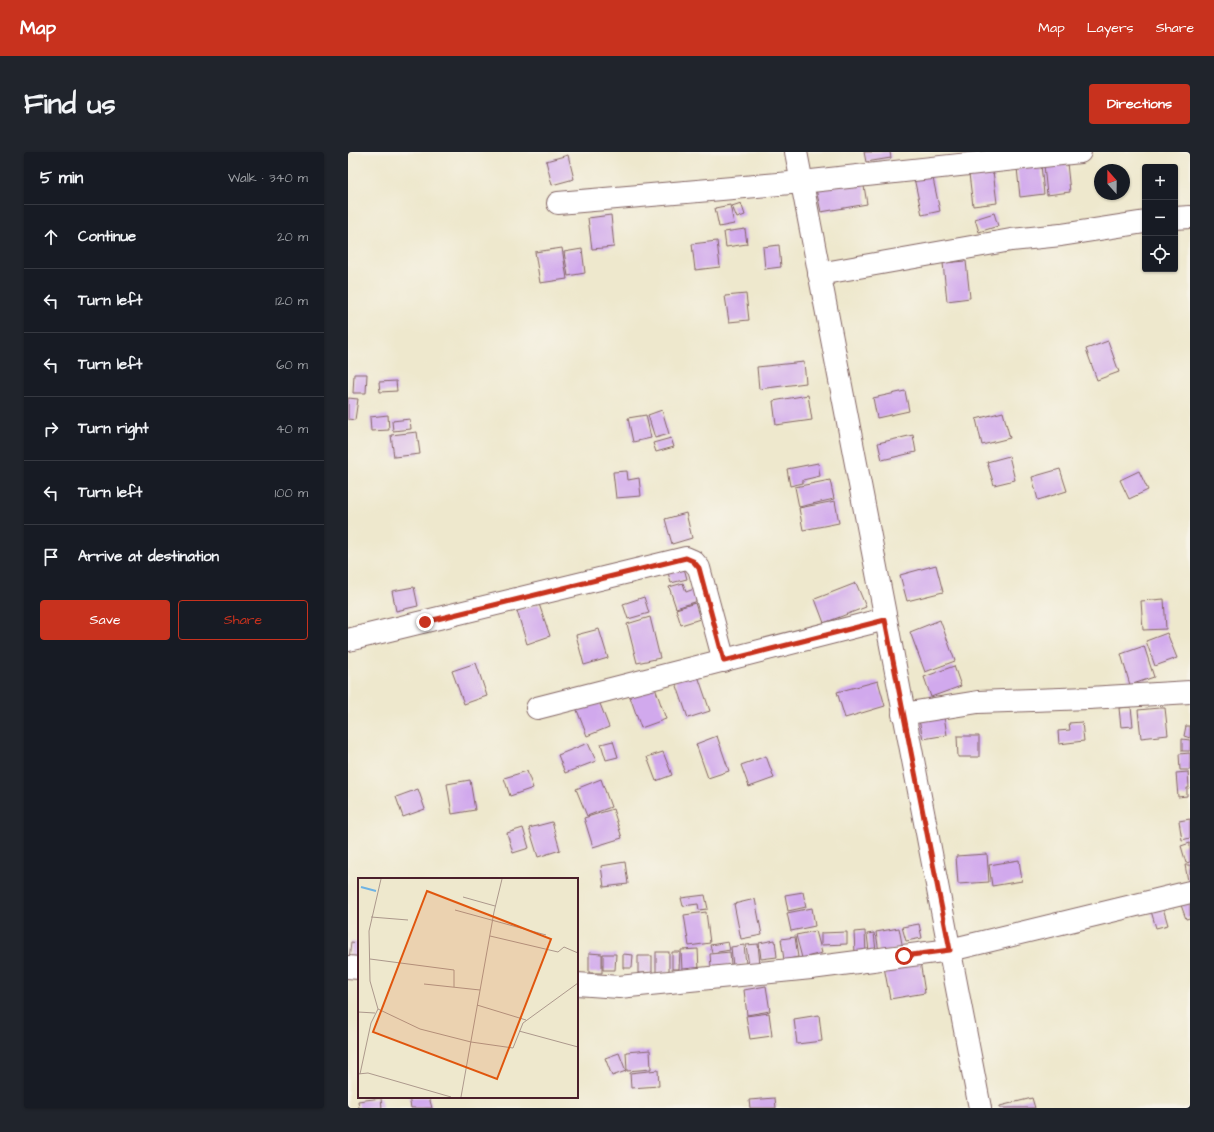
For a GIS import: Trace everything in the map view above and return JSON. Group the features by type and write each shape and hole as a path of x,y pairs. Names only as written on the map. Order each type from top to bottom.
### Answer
{"street":[{"path":"796,152 980,1108"},
{"path":"558,203 802,182 1080,152"},
{"path":"1178,218 1190,217"},
{"path":"820,274 1010,240 1061,235 1142,222"},
{"path":"348,640 686,558 693,561 699,568 724,661"},
{"path":"537,708 885,620"},
{"path":"903,714 978,702 1089,698 1190,692"},
{"path":"578,984 626,986 811,968 950,950 1190,892"},
{"path":"348,966 358,968"}],"building":[{"path":"864,152 890,152 891,158 866,162"},
{"path":"568,155 574,179 552,185 546,161"},
{"path":"1067,163 1070,192 1047,195 1044,165"},
{"path":"1041,165 1044,194 1020,197 1017,168"},
{"path":"993,171 997,203 973,206 969,174"},
{"path":"932,174 940,211 922,215 914,178"},
{"path":"863,180 867,204 821,212 816,189"},
{"path":"741,203 745,215 737,218 732,206"},
{"path":"730,205 734,224 719,227 715,208"},
{"path":"994,213 998,226 979,232 975,219"},
{"path":"611,215 614,247 592,249 588,218"},
{"path":"745,229 747,244 726,247 724,232"},
{"path":"717,241 720,267 695,270 692,244"},
{"path":"779,245 781,267 765,269 763,247"},
{"path":"562,248 567,279 540,283 535,252"},
{"path":"582,249 585,273 568,276 564,252"},
{"path":"966,261 970,298 947,301 943,263"},
{"path":"746,294 749,320 729,322 725,296"},
{"path":"1108,341 1119,372 1097,380 1086,349"},
{"path":"804,362 806,383 759,389 757,367"},
{"path":"354,374 367,374 366,393 353,393"},
{"path":"396,381 397,391 380,392 379,382"},
{"path":"905,391 909,411 877,418 873,398"},
{"path":"808,395 812,420 776,425 773,401"},
{"path":"348,398 358,399 355,420 348,419"},
{"path":"662,410 669,434 655,438 648,415"},
{"path":"1003,412 1010,438 982,445 976,419"},
{"path":"388,415 389,430 371,431 370,417"},
{"path":"646,415 651,438 633,442 628,418"},
{"path":"410,419 411,429 393,431 392,421"},
{"path":"417,432 420,454 394,457 391,435"},
{"path":"913,435 916,452 882,460 878,443"},
{"path":"671,438 674,447 656,452 653,443"},
{"path":"1009,456 1015,480 994,485 987,462"},
{"path":"818,463 820,476 803,480 803,483 790,486 787,469"},
{"path":"1060,469 1067,491 1038,500 1032,477"},
{"path":"627,471 628,480 639,478 641,496 616,498 613,472"},
{"path":"1139,471 1148,490 1129,499 1120,480"},
{"path":"830,480 834,499 799,507 795,487"},
{"path":"835,501 839,523 803,530 799,508"},
{"path":"686,513 692,538 672,544 665,519"},
{"path":"682,561 687,579 671,583 666,566"},
{"path":"936,565 943,592 907,601 900,575"},
{"path":"683,583 686,592 694,589 698,601 676,608 669,587"},
{"path":"856,583 866,607 824,623 815,599"},
{"path":"414,587 418,606 396,611 392,591"},
{"path":"644,597 649,613 628,619 623,604"},
{"path":"1164,599 1166,629 1143,630 1141,601"},
{"path":"695,603 700,619 681,625 676,609"},
{"path":"539,604 550,636 527,644 517,611"},
{"path":"650,617 660,658 637,663 627,624"},
{"path":"940,620 955,661 925,672 910,632"},
{"path":"599,629 608,658 584,665 576,635"},
{"path":"1167,633 1177,658 1155,666 1146,641"},
{"path":"1144,646 1154,677 1130,685 1121,654"},
{"path":"476,663 487,696 464,704 452,671"},
{"path":"954,666 961,686 931,697 924,677"},
{"path":"697,673 710,711 688,718 675,680"},
{"path":"878,681 885,706 845,718 837,692"},
{"path":"654,685 666,719 641,728 629,694"},
{"path":"597,696 609,727 587,736 575,705"},
{"path":"1131,707 1133,726 1121,727 1119,708"},
{"path":"1165,708 1168,735 1141,738 1138,710"},
{"path":"944,716 947,735 923,739 919,720"},
{"path":"1082,722 1084,741 1059,744 1058,731 1070,730 1069,723"},
{"path":"1186,726 1190,726 1190,738 1184,736"},
{"path":"717,736 729,771 708,778 696,744"},
{"path":"957,736 979,736 979,757 958,757"},
{"path":"1182,739 1190,740 1190,751 1182,751"},
{"path":"613,741 618,757 606,760 601,744"},
{"path":"588,743 596,761 565,773 558,755"},
{"path":"663,752 672,775 656,781 647,757"},
{"path":"1190,753 1190,770 1180,770 1179,754"},
{"path":"766,756 774,778 749,787 741,765"},
{"path":"527,771 533,788 510,796 504,778"},
{"path":"1188,772 1189,788 1187,788 1187,796 1178,797 1176,773"},
{"path":"601,779 611,807 587,816 576,789"},
{"path":"470,780 475,810 452,814 447,784"},
{"path":"418,789 425,809 403,817 396,797"},
{"path":"613,809 622,838 593,847 584,818"},
{"path":"1190,819 1190,838 1182,840 1179,821"},
{"path":"552,822 560,850 538,857 529,828"},
{"path":"523,828 529,848 513,853 507,833"},
{"path":"1190,843 1190,862 1186,863 1181,846"},
{"path":"987,854 989,882 958,884 956,856"},
{"path":"1019,860 1022,881 992,886 989,865"},
{"path":"625,862 628,884 604,887 601,866"},
{"path":"1185,865 1190,865 1190,886 1189,886"},
{"path":"803,892 806,907 788,911 785,895"},
{"path":"705,895 708,909 699,910 698,904 683,906 681,898"},
{"path":"755,899 762,935 741,939 734,904"},
{"path":"1190,903 1190,918 1186,919 1181,905"},
{"path":"812,908 815,926 791,931 787,913"},
{"path":"1163,908 1168,925 1156,928 1151,911"},
{"path":"706,912 710,943 689,946 684,915"},
{"path":"919,924 922,938 906,941 902,927"},
{"path":"899,928 903,949 879,953 876,932"},
{"path":"816,931 822,953 802,958 796,935"},
{"path":"865,931 866,953 855,954 854,932"},
{"path":"847,932 847,944 821,945 821,933"},
{"path":"874,933 876,951 869,952 867,934"},
{"path":"795,937 798,957 784,960 781,939"},
{"path":"775,940 777,957 761,959 759,943"},
{"path":"351,942 358,943 358,961 349,960"},
{"path":"728,942 730,950 712,953 710,945"},
{"path":"758,944 760,965 749,966 746,945"},
{"path":"744,945 746,964 733,966 731,947"},
{"path":"698,949 699,970 682,971 681,950"},
{"path":"656,952 669,952 669,973 656,973"},
{"path":"672,952 680,952 679,969 672,969"},
{"path":"730,952 731,965 711,967 710,954"},
{"path":"589,953 602,954 602,973 589,973"},
{"path":"603,954 616,954 615,970 603,970"},
{"path":"623,954 633,955 632,968 623,968"},
{"path":"638,956 652,956 652,973 638,973"},
{"path":"920,961 925,993 890,999 884,967"},
{"path":"766,986 770,1011 747,1015 744,990"},
{"path":"769,1013 772,1036 750,1039 746,1016"},
{"path":"819,1015 822,1041 797,1044 794,1019"},
{"path":"650,1050 651,1069 627,1071 626,1052"},
{"path":"619,1053 626,1071 612,1076 605,1058"},
{"path":"658,1070 659,1086 631,1088 630,1073"},
{"path":"381,1098 382,1108 359,1108 358,1101"},
{"path":"409,1098 429,1098 432,1108 411,1108"},
{"path":"775,1098 776,1108 750,1108 749,1100"},
{"path":"1032,1098 1035,1108 1000,1108 1000,1106"}],"route":[{"path":"425,622 686,558 693,561 699,568 724,661 885,620 926,835 950,950 904,956"}]}
